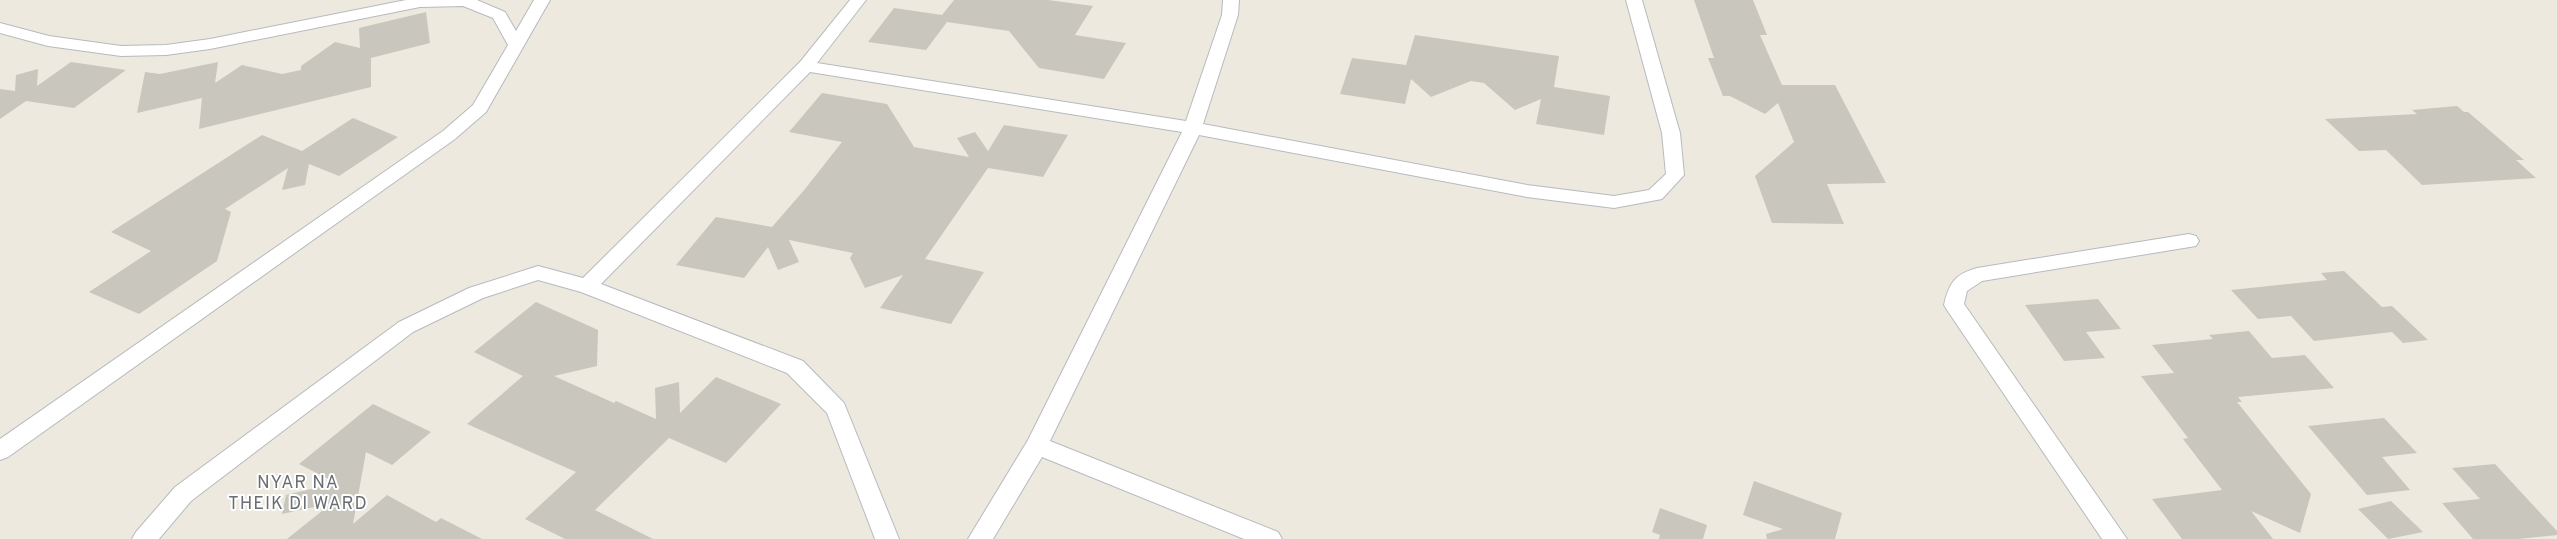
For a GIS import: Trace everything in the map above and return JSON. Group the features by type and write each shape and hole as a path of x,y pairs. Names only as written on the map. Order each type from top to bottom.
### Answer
{"street":[{"path":"0,451 450,135 480,108 542,0"},
{"path":"587,286 806,66 858,0"},
{"path":"980,539 1037,445 1193,128 1230,15 1231,0"},
{"path":"806,66 1193,128 1527,191 1614,202 1655,195 1674,175 1671,133 1634,0"},
{"path":"0,28 48,41 121,51 166,50 210,44 420,2 465,1 499,15 516,45"},
{"path":"2115,539 1954,305 1958,287 1977,275 2189,241"},
{"path":"144,539 183,494 406,327 476,293 538,273 587,286 795,367 836,409 887,539"},
{"path":"1037,445 1270,539"}],"building":[{"path":"954,0 1048,0 1093,6 1075,35 1126,43 1104,79 1039,68 1009,31 947,22 926,50 868,42 894,8 942,15"},
{"path":"1694,0 1753,0 1767,35 1760,35 1782,85 1835,85 1886,183 1827,184 1844,224 1772,223 1755,176 1794,142 1778,103 1765,114 1730,96 1723,96 1708,58 1714,58"},
{"path":"426,12 430,43 371,58 371,87 199,129 202,98 137,113 145,72 160,74 218,62 215,83 242,65 282,74 301,70 301,66 335,42 360,48 359,28"},
{"path":"1415,35 1559,56 1554,87 1610,96 1604,135 1536,124 1541,99 1515,110 1484,83 1471,81 1431,97 1411,79 1405,104 1340,94 1352,58 1406,65"},
{"path":"71,62 126,70 74,108 26,101 0,119 0,89 15,91 16,75 38,69 37,86"},
{"path":"822,93 887,104 914,147 969,157 957,138 975,132 988,151 1004,125 1068,135 1043,177 988,168 925,259 984,272 951,324 880,308 903,275 865,288 850,258 853,253 789,240 799,262 778,270 768,247 744,278 676,265 716,217 772,227 805,189 842,142 789,132"},
{"path":"2457,106 2464,112 2468,112 2524,160 2516,160 2536,178 2422,185 2386,150 2359,151 2325,119 2417,114 2412,110"},
{"path":"353,118 398,137 339,176 309,164 305,185 282,190 288,168 225,209 231,212 217,261 139,314 89,292 151,251 111,232 262,135 302,151"},
{"path":"2344,271 2382,307 2392,306 2428,340 2403,343 2392,332 2314,341 2291,316 2258,319 2231,290 2327,280 2321,273"},
{"path":"2098,299 2121,329 2086,332 2105,358 2064,361 2025,305"},
{"path":"536,302 598,330 597,366 554,376 614,403 616,401 656,419 655,388 679,382 680,413 716,377 781,404 726,463 669,438 595,510 653,539 565,539 525,519 576,472 467,424 523,376 474,352"},
{"path":"2249,331 2272,358 2305,355 2334,388 2238,397 2242,402 2237,402 2311,494 2300,533 2251,511 2273,539 2182,539 2152,499 2222,490 2183,439 2188,438 2141,376 2174,373 2152,345 2213,339 2209,335"},
{"path":"373,404 431,432 392,465 366,452 353,524 387,495 436,522 441,518 482,539 287,539 332,503 282,514 286,495 336,483 299,464"},
{"path":"2384,418 2417,453 2382,457 2410,490 2367,495 2308,426"},
{"path":"2495,464 2557,531 2557,535 2517,539 2473,539 2442,503 2480,499 2452,468"},
{"path":"1754,481 1842,513 1835,539 1767,539 1766,534 1783,529 1743,515"},
{"path":"2391,501 2423,532 2388,539 2358,509"},
{"path":"1660,508 1707,525 1703,539 1659,539 1660,535 1652,532"}],"district":[{"name":"NYAR NA THEIK DI WARD","path":"298,492"}]}
